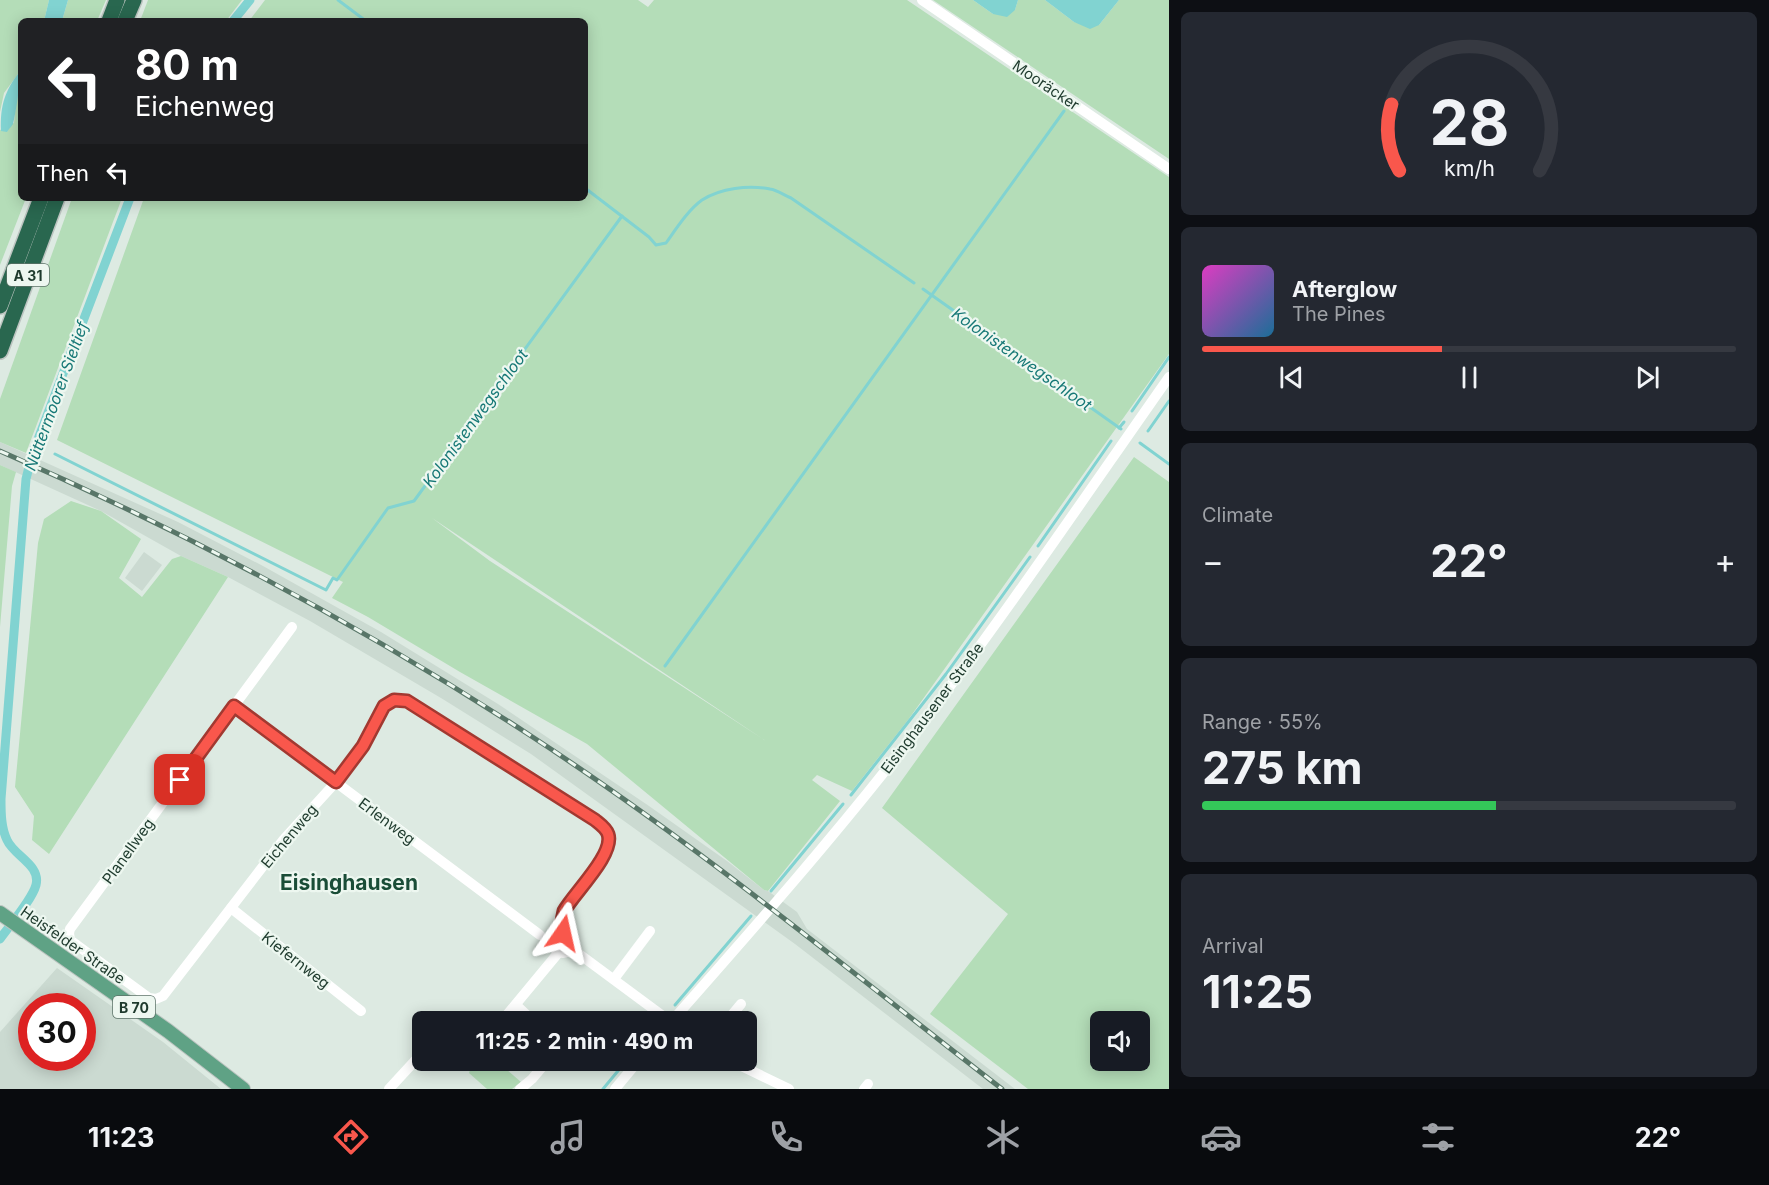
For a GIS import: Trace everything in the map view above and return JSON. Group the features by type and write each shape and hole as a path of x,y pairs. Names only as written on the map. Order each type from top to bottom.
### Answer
{"highway":[{"path":"110,18 117,0"},
{"path":"126,18 134,0"},
{"name":"A 31","path":"0,306 40,201"},
{"name":"A 31","path":"0,351 56,201"}],"main road":[{"name":"Heisfelder Straße","path":"3,916 168,1031 243,1089"}],"street":[{"name":"Mooräcker","path":"922,0 1169,169"},
{"name":"Eisinghausener Straße","path":"681,1011 767,913 911,738 985,638 1169,377"},
{"name":"Planellweg","path":"149,998 73,942 69,933 292,627"},
{"name":"Eichenweg","path":"149,998 156,999 163,996 284,839 336,782 363,746 382,710 394,700 403,699 412,703 595,820 608,832 608,848 567,907 562,921 563,933"},
{"name":"Erlenweg","path":"234,706 540,935"},
{"name":"Kiefernweg","path":"231,908 361,1011"},
{"path":"614,979 650,931"},
{"path":"572,948 565,953 559,952 554,948 553,941 556,936 563,933 571,938 572,948 656,1011"},
{"path":"511,1011 559,952"},
{"path":"735,1011 741,1004"},
{"path":"516,1005 522,1011"},
{"path":"389,1089 412,1064"},
{"path":"520,1089 539,1071"},
{"path":"615,1089 630,1071"},
{"path":"750,1071 782,1088"}],"shaded area":[{"path":"0,442 178,522 263,566 381,632 498,704 649,806 797,912 807,929 1015,1089 983,1089 795,944 531,754 310,621 228,577 181,556 101,511 0,465"},
{"path":"144,552 162,565 142,591 125,578"},
{"path":"57,968 93,993 35,993"},
{"path":"96,995 163,1042 221,1089 0,1089 0,1032 18,1012 18,1071 96,1071"}],"green space":[{"path":"0,0 49,0 45,18 18,18 18,74 4,93 0,112"},
{"path":"68,0 106,0 98,18 63,18"},
{"path":"148,0 242,0 228,18 141,18"},
{"path":"265,0 638,0 648,7 654,0 907,0 1169,177 1169,354 908,720 852,791 817,775 812,780 840,801 768,891 587,744 332,598 343,582 57,440 143,201 588,201 588,18 251,18","holes":["432,518 766,741 490,561"]},
{"path":"933,0 973,0 993,14 1015,10 1018,0 1045,0 1074,22 1099,25 1119,0 1169,0 1169,159"},
{"path":"18,94 18,201 25,201 0,265 0,130 14,123"},
{"path":"71,201 121,201 26,453 0,442 0,399"},
{"path":"1134,457 1169,482 1169,1089 1028,1089 930,1014 1008,914 882,808"},
{"path":"0,465 16,472 12,486 0,627"},
{"path":"71,501 101,511 141,539 119,578 142,597 172,559 181,556 228,577 49,854 32,840 34,816 15,787 38,543 44,519"},
{"path":"470,1071 508,1071 521,1082 512,1089 487,1089 469,1073"}],"water":[{"path":"49,0 68,0 63,18 45,18"},
{"path":"973,0 1018,0 1015,10 1007,17 993,14"},
{"path":"1045,0 1119,0 1099,25 1090,29 1074,22"},
{"path":"18,74 18,98 13,124 7,132 1,131 1,113 11,84"}],"waterway":[{"name":"Nüttermoorer Sieltief","path":"235,18 250,0"},
{"name":"Kolonistenwegschloot","path":"338,0 362,18"},
{"path":"665,666 1064,111"},
{"name":"Kolonistenwegschloot","path":"588,190 649,237 656,245 666,243 692,209 709,196 726,190 744,188 773,190 791,198 914,283"},
{"name":"Nüttermoorer Sieltief","path":"0,939 20,913 36,885 35,872 7,840 2,825 1,809 26,479 32,455 129,201"},
{"name":"Kolonistenwegschloot","path":"55,454 326,590 333,578 337,580 388,508 414,501 622,216"},
{"name":"Kolonistenwegschloot","path":"923,289 1121,429"},
{"path":"1132,411 1169,357"},
{"path":"1148,431 1169,401"},
{"name":"Kolonistenwegschloot","path":"1119,428 1124,422"},
{"path":"1038,546 1111,441"},
{"name":"Kolonistenwegschloot","path":"1140,443 1169,464"},
{"path":"851,795 946,674 1030,557"},
{"path":"771,891 843,804"},
{"path":"675,1005 751,916"},
{"path":"603,1089 618,1071"}],"railway":[{"path":"0,451 136,514 270,581 400,655 528,734 709,861 1002,1089"}],"district":[{"name":"Eisinghausen","path":"349,882"}],"route":[{"path":"180,780 234,706 336,782 372,732 384,706 394,700 403,699 595,820 608,832 609,842 605,854 564,911 563,933"}]}
